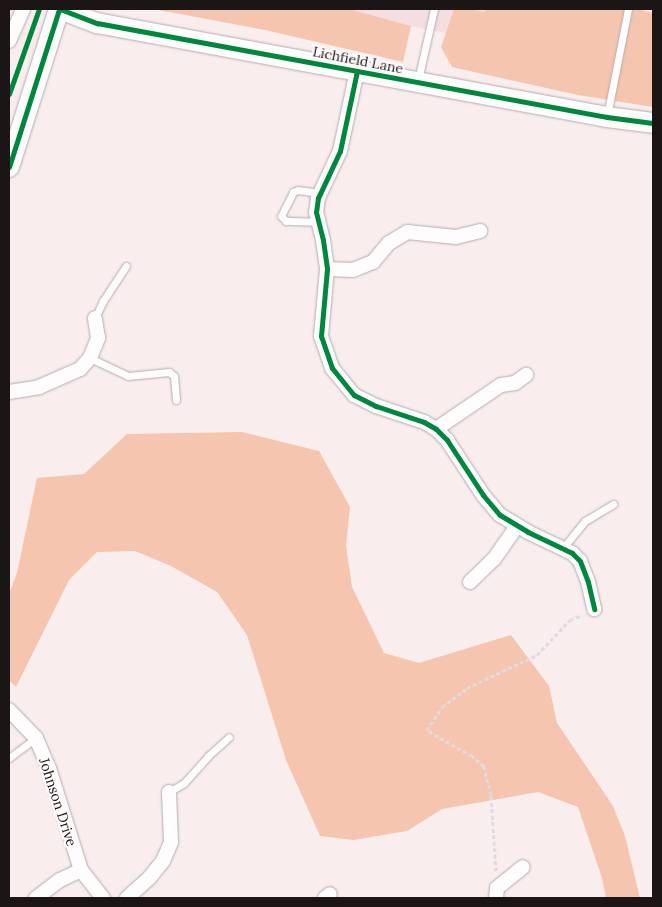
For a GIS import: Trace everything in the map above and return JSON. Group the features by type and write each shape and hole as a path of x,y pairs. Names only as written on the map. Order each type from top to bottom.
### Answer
{"street":[{"path":"9,41 23,9"},
{"path":"9,167 60,9"},
{"name":"Lichfield Lane","path":"60,9 97,23 417,83 607,117 653,123"},
{"path":"357,71 340,151 320,193 316,212 326,269 321,336 332,368 354,395 376,406 424,422 436,429 447,440 483,495 500,515 517,526 563,548 580,561 588,582 594,609"},
{"path":"326,269 353,270 373,262 389,243 407,232 456,237 480,231"},
{"path":"9,392 39,387 80,369 90,358 98,338 95,318"},
{"path":"436,429 501,385 515,383 526,375"},
{"path":"470,582 494,559 517,526"},
{"name":"Johnson Drive","path":"9,710 36,738 49,768 80,870 103,898"},
{"path":"127,898 150,877 163,861 171,842 169,792"},
{"path":"496,893 523,867"},
{"path":"36,898 60,880 80,870"}],"lane":[{"path":"417,83 434,9"},
{"path":"607,117 628,9"},
{"path":"319,222 286,221 281,216 293,192 298,190 320,193"},
{"path":"95,318 103,301 126,266"},
{"path":"90,358 128,376 169,372 174,376 176,400"},
{"path":"563,548 585,521 613,504"},
{"path":"9,758 36,738"},
{"path":"169,792 184,784 208,756 229,738"}],"path":[{"path":"496,893 491,795 484,766 472,756 426,730 442,707 467,688 537,655 570,620 594,609"}],"shaded area":[{"path":"153,9 349,9 411,26 403,62 265,30"},
{"path":"349,9 490,9 481,40 411,26"},
{"path":"454,9 484,12 486,9 637,9 653,13 653,107 578,95 452,67 441,47"},
{"path":"242,432 319,451 350,507 346,546 352,587 384,653 419,663 511,635 549,686 557,723 613,806 625,836 640,898 606,898 602,878 578,807 538,792 442,809 407,831 353,840 320,836 286,760 247,635 217,592 171,566 135,551 97,552 69,580 16,687 9,680 9,594 17,573 37,478 84,474 127,434"}],"cycle path":[{"path":"9,94 39,9"},
{"path":"9,167 59,9"},
{"path":"60,9 97,23 607,117 653,123"},
{"path":"357,71 340,151 318,198 316,212 323,240 327,269 321,336 332,368 354,395 376,406 424,422 436,429 447,440 483,495 500,515 528,532 572,553 580,561 588,582 594,609"}]}
